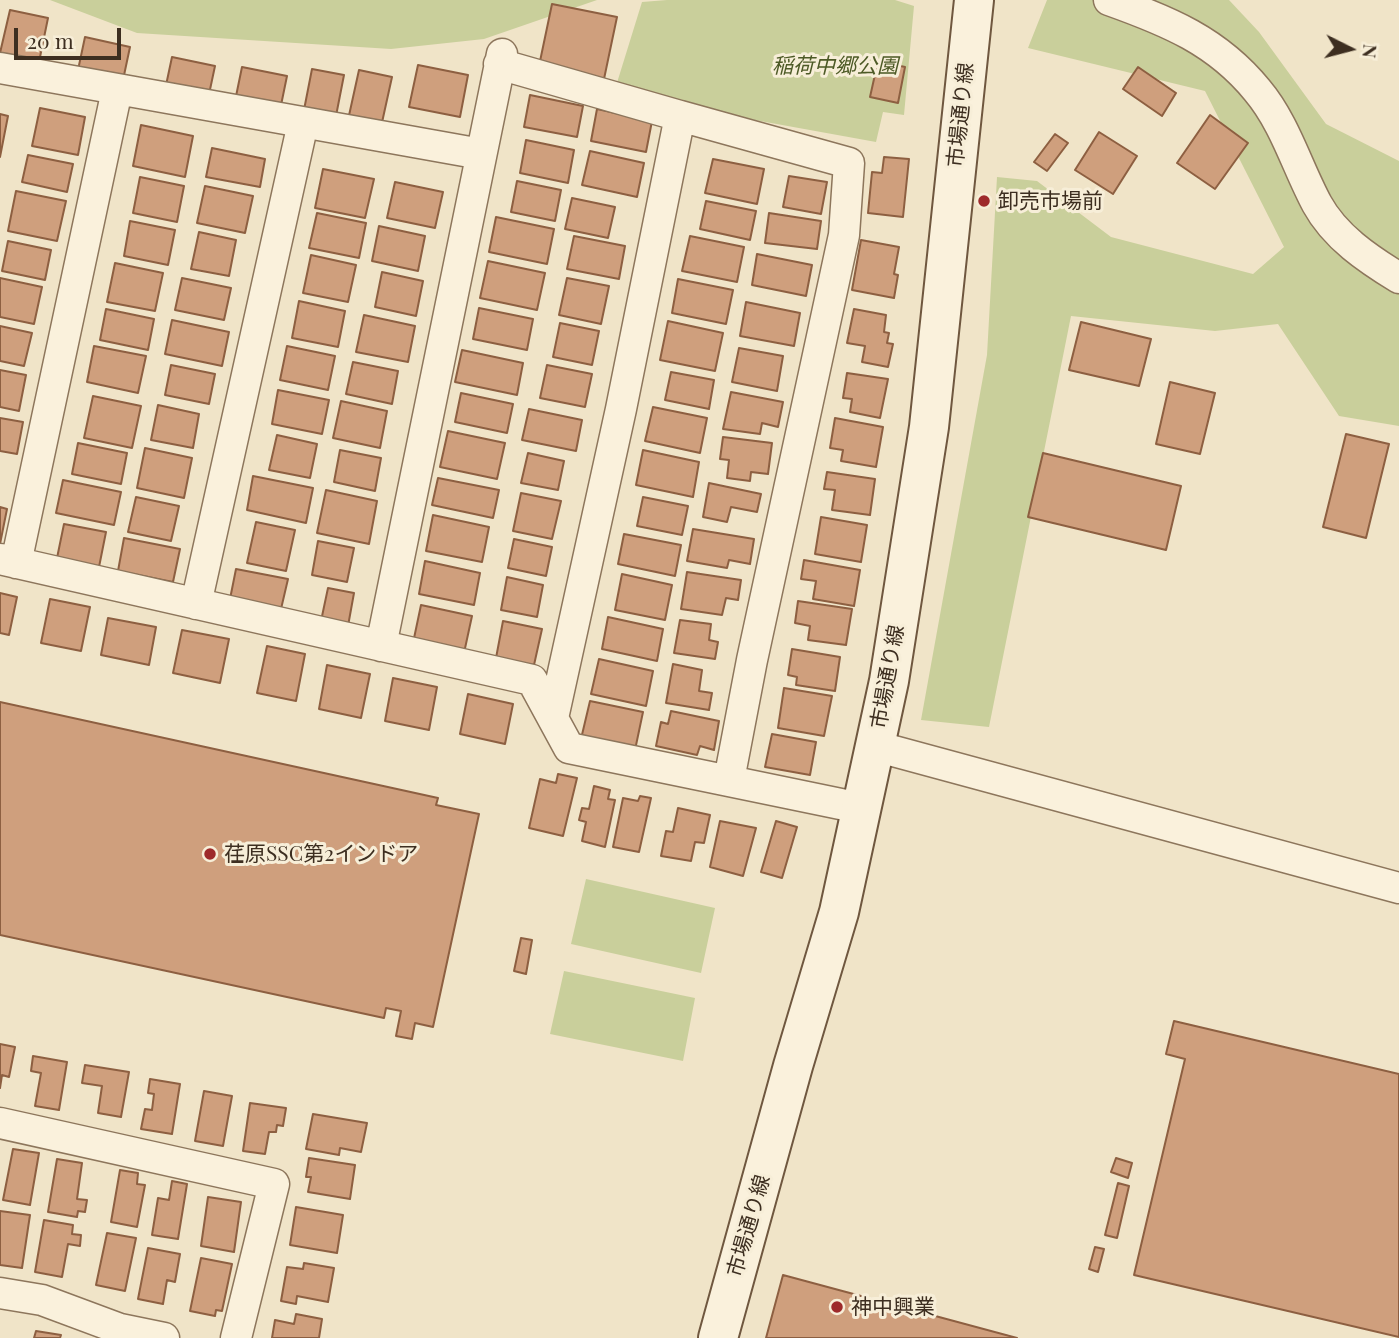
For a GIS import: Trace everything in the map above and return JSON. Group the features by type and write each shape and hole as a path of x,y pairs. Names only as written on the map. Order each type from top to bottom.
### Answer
{"street":[{"name":"市場通り線","path":"718,1338 793,1066 839,912 888,681 929,427 974,0"},
{"path":"1109,0 1158,17 1199,39 1228,59 1259,92 1298,163 1317,206 1331,224 1366,258 1399,278"},
{"path":"381,646 501,59 680,116 849,163 844,235 752,660 729,780"},
{"path":"0,68 481,154"},
{"path":"117,90 8,561 532,680 569,748 860,808"},
{"path":"553,718 618,423 680,116"},
{"path":"196,604 303,123"},
{"path":"875,746 1399,888"},
{"path":"0,1123 274,1184 236,1338"},
{"path":"0,1293 42,1300 120,1329 164,1338"}],"green space":[{"path":"50,0 597,0 484,39 391,49 137,33"},
{"name":"稲荷中郷公園","path":"895,0 914,6 904,115 883,112 876,142 705,111 616,86 642,2"},
{"path":"1047,0 1229,0 1259,32 1326,124 1399,161 1399,426 1339,416 1278,324 1215,331 1071,316 989,727 921,720 987,355 997,177 1037,181 1111,237 1253,274 1284,247 1205,91 1028,48"},
{"path":"586,879 715,908 701,973 571,944"},
{"path":"564,971 695,998 683,1061 550,1034"}],"building":[{"path":"552,4 617,17 604,79 539,66"},
{"path":"10,10 48,18 39,62 0,53"},
{"path":"85,37 130,47 123,80 78,70"},
{"path":"172,57 215,66 208,99 165,90"},
{"path":"878,61 905,67 898,103 870,97"},
{"path":"418,65 468,75 460,117 409,107"},
{"path":"242,67 287,76 279,115 234,106"},
{"path":"1138,67 1176,93 1162,116 1123,89"},
{"path":"312,69 344,75 335,121 303,115"},
{"path":"359,70 392,77 381,127 348,120"},
{"path":"530,95 583,106 577,137 524,127"},
{"path":"40,108 85,117 78,155 32,146"},
{"path":"597,109 652,121 646,152 591,141"},
{"path":"0,114 8,116 0,157"},
{"path":"1210,115 1248,143 1215,189 1177,163"},
{"path":"141,125 193,136 185,177 133,166"},
{"path":"1099,132 1137,156 1113,194 1075,170"},
{"path":"1055,134 1068,143 1047,171 1034,162"},
{"path":"526,140 574,150 568,183 520,173"},
{"path":"212,148 265,159 260,187 206,177"},
{"path":"590,151 644,163 637,197 582,185"},
{"path":"28,155 73,164 67,192 22,182"},
{"path":"884,157 909,159 903,217 868,213 872,172 882,173"},
{"path":"713,159 764,169 757,204 705,193"},
{"path":"323,169 374,179 365,218 315,208"},
{"path":"789,176 827,182 821,214 783,207"},
{"path":"140,177 184,186 177,222 133,213"},
{"path":"517,181 561,190 555,221 511,212"},
{"path":"395,182 443,192 435,228 387,218"},
{"path":"205,186 253,196 245,233 197,223"},
{"path":"16,191 66,201 57,241 8,231"},
{"path":"572,198 615,207 608,238 565,229"},
{"path":"706,201 756,211 750,240 700,229"},
{"path":"317,213 366,223 359,258 309,248"},
{"path":"769,213 821,221 817,249 765,243"},
{"path":"496,217 554,229 547,264 489,252"},
{"path":"130,221 175,230 168,265 124,256"},
{"path":"379,226 425,236 418,271 372,261"},
{"path":"199,232 236,240 229,276 191,269"},
{"path":"574,236 625,246 619,279 567,269"},
{"path":"690,236 744,247 737,282 682,271"},
{"path":"861,240 899,247 894,274 898,275 894,298 852,290"},
{"path":"8,241 51,250 45,280 2,271"},
{"path":"757,254 812,265 806,296 752,285"},
{"path":"311,255 356,265 348,302 303,293"},
{"path":"488,261 545,273 537,310 480,298"},
{"path":"115,263 163,273 155,311 107,302"},
{"path":"382,272 423,281 416,316 375,307"},
{"path":"0,278 42,287 34,324 0,317"},
{"path":"182,278 231,288 224,320 175,310"},
{"path":"567,278 609,286 601,324 559,315"},
{"path":"678,279 733,290 726,324 672,313"},
{"path":"299,301 345,311 338,347 292,338"},
{"path":"746,302 800,313 794,346 740,336"},
{"path":"479,308 533,319 527,350 473,339"},
{"path":"106,309 154,319 148,350 100,340"},
{"path":"854,309 886,315 884,332 889,333 887,343 893,344 888,367 862,362 865,346 847,343"},
{"path":"364,315 415,326 408,362 356,352"},
{"path":"172,320 229,332 222,366 165,354"},
{"path":"668,321 723,333 715,371 660,360"},
{"path":"1081,322 1151,339 1139,386 1069,370"},
{"path":"560,323 599,331 592,365 553,357"},
{"path":"0,326 32,333 24,366 0,361"},
{"path":"94,346 146,356 138,393 87,382"},
{"path":"287,346 335,356 328,390 280,380"},
{"path":"739,348 783,356 777,391 732,382"},
{"path":"462,350 523,363 517,395 455,382"},
{"path":"353,362 398,371 392,404 346,394"},
{"path":"171,365 215,374 209,404 165,395"},
{"path":"547,365 592,374 585,407 540,398"},
{"path":"0,370 26,375 19,411 0,407"},
{"path":"671,372 714,380 709,409 665,400"},
{"path":"847,373 888,379 880,418 850,412 852,399 843,398"},
{"path":"1170,382 1215,393 1200,454 1156,444"},
{"path":"278,390 329,400 322,434 272,424"},
{"path":"731,392 783,402 778,427 762,423 760,434 723,429"},
{"path":"461,393 513,404 507,433 455,422"},
{"path":"93,396 141,406 132,448 84,438"},
{"path":"341,401 387,411 380,448 333,438"},
{"path":"158,405 199,414 193,448 151,440"},
{"path":"653,407 707,418 700,453 645,441"},
{"path":"529,409 582,420 576,451 522,440"},
{"path":"0,418 23,422 17,454 0,451"},
{"path":"835,418 883,427 876,467 841,461 843,450 830,448"},
{"path":"448,431 505,443 497,479 440,467"},
{"path":"1346,434 1389,444 1366,538 1323,527"},
{"path":"277,435 317,444 310,478 269,470"},
{"path":"723,437 772,443 768,474 751,472 750,481 727,478 729,460 720,459"},
{"path":"78,443 127,453 121,484 72,474"},
{"path":"145,448 192,458 184,498 137,488"},
{"path":"340,450 381,458 375,491 334,482"},
{"path":"643,450 699,462 693,497 636,485"},
{"path":"528,453 564,461 558,490 521,483"},
{"path":"1043,453 1181,486 1166,550 1028,517"},
{"path":"827,472 875,479 870,515 832,510 835,490 824,489"},
{"path":"253,476 313,488 306,523 247,510"},
{"path":"438,478 499,490 493,518 432,505"},
{"path":"63,480 121,492 114,525 56,513"},
{"path":"709,483 761,494 757,512 731,507 727,522 703,517"},
{"path":"326,490 377,501 369,544 317,533"},
{"path":"521,493 561,501 552,539 513,531"},
{"path":"136,497 179,506 171,541 128,532"},
{"path":"643,497 688,506 682,535 637,526"},
{"path":"0,507 7,509 0,544"},
{"path":"433,515 489,527 482,562 426,551"},
{"path":"821,517 867,525 861,562 815,554"},
{"path":"256,522 295,530 286,571 247,563"},
{"path":"64,524 106,532 99,567 57,558"},
{"path":"693,529 754,539 750,564 729,560 727,568 687,561"},
{"path":"624,534 681,545 675,576 618,564"},
{"path":"124,538 180,549 173,582 118,571"},
{"path":"514,539 552,547 546,576 508,568"},
{"path":"318,541 354,548 347,582 312,575"},
{"path":"804,560 860,570 854,606 813,599 816,581 801,579"},
{"path":"425,561 480,573 474,605 419,594"},
{"path":"236,569 288,579 281,609 230,599"},
{"path":"687,572 741,580 738,600 726,598 722,615 681,609"},
{"path":"622,574 672,585 665,620 615,610"},
{"path":"507,577 543,585 537,617 501,610"},
{"path":"328,588 354,593 348,626 321,621"},
{"path":"0,593 17,597 9,635 0,633"},
{"path":"50,599 90,607 81,651 41,643"},
{"path":"798,601 852,609 846,645 808,640 810,626 795,623"},
{"path":"421,605 472,616 464,653 413,643"},
{"path":"608,617 663,629 657,661 602,649"},
{"path":"108,618 156,627 149,665 101,655"},
{"path":"680,620 711,624 709,640 718,642 715,659 674,653"},
{"path":"503,621 542,629 534,665 496,658"},
{"path":"182,630 229,639 220,683 173,673"},
{"path":"267,646 305,654 296,701 257,693"},
{"path":"792,649 840,657 835,691 796,685 797,677 788,675"},
{"path":"599,659 653,671 646,706 591,694"},
{"path":"673,664 702,670 699,691 712,693 709,710 666,703"},
{"path":"327,665 370,674 361,718 319,709"},
{"path":"393,678 437,687 429,730 385,721"},
{"path":"784,688 832,696 824,736 778,728"},
{"path":"468,694 513,704 505,744 460,734"},
{"path":"590,701 643,712 635,750 581,739"},
{"path":"0,702 438,798 436,805 479,814 433,1027 415,1023 412,1039 396,1036 401,1011 386,1008 384,1018 0,935"},
{"path":"671,711 719,721 714,750 700,746 697,755 656,746 661,722 668,724"},
{"path":"772,734 816,742 810,775 765,767"},
{"path":"558,774 577,778 563,836 529,828 540,779 556,783"},
{"path":"594,786 610,790 608,799 615,800 605,847 582,841 586,822 579,820 582,808 589,809"},
{"path":"640,796 651,798 639,852 613,847 623,798 638,801"},
{"path":"678,808 710,815 704,843 695,842 691,861 661,856 666,831 673,832"},
{"path":"720,821 756,828 743,876 710,867"},
{"path":"776,821 797,827 782,878 761,872"},
{"path":"521,938 532,940 526,974 514,971"},
{"path":"1174,1021 1399,1074 1399,1337 1134,1275 1185,1059 1166,1054"},
{"path":"0,1044 15,1047 9,1077 2,1075 0,1088"},
{"path":"33,1056 67,1062 59,1110 35,1106 41,1073 31,1071"},
{"path":"85,1065 129,1072 121,1117 98,1113 102,1086 82,1083"},
{"path":"150,1079 180,1084 172,1134 141,1129 145,1109 152,1110 154,1094 148,1093"},
{"path":"204,1091 232,1096 223,1146 195,1141"},
{"path":"250,1103 286,1108 283,1126 277,1125 276,1132 269,1132 265,1154 243,1151"},
{"path":"313,1114 367,1123 361,1152 340,1148 339,1155 306,1149"},
{"path":"13,1149 39,1153 30,1205 3,1200"},
{"path":"309,1158 355,1165 350,1199 308,1192 311,1177 306,1177"},
{"path":"1116,1158 1132,1163 1128,1178 1111,1172"},
{"path":"57,1159 82,1163 77,1199 87,1200 85,1212 78,1211 77,1217 48,1212"},
{"path":"120,1170 138,1173 137,1184 145,1185 137,1227 111,1222"},
{"path":"172,1181 187,1184 178,1239 152,1235 158,1198 169,1200"},
{"path":"1118,1183 1129,1186 1117,1238 1105,1235"},
{"path":"208,1197 241,1202 234,1252 201,1246"},
{"path":"296,1207 343,1215 337,1253 290,1245"},
{"path":"0,1211 30,1215 22,1268 0,1265"},
{"path":"44,1220 73,1225 72,1234 81,1235 80,1246 68,1244 62,1277 35,1272"},
{"path":"107,1233 136,1238 125,1291 96,1285"},
{"path":"1095,1247 1104,1249 1098,1272 1089,1269"},
{"path":"148,1248 180,1254 175,1282 167,1280 163,1304 138,1299"},
{"path":"201,1258 232,1264 222,1311 216,1310 215,1316 190,1311"},
{"path":"304,1263 334,1268 328,1302 297,1296 296,1304 281,1301 287,1267 303,1269"},
{"name":"神中興業","path":"783,1275 1017,1338 766,1338"},
{"path":"296,1314 322,1319 319,1338 272,1338 275,1320 294,1324"},
{"path":"36,1331 61,1335 60,1338 34,1338"}],"place":[{"name":"卸売市場前","path":"984,201"},
{"name":"荏原SSC第2インドア","path":"210,854"},
{"name":"神中興業","path":"837,1307"}]}
